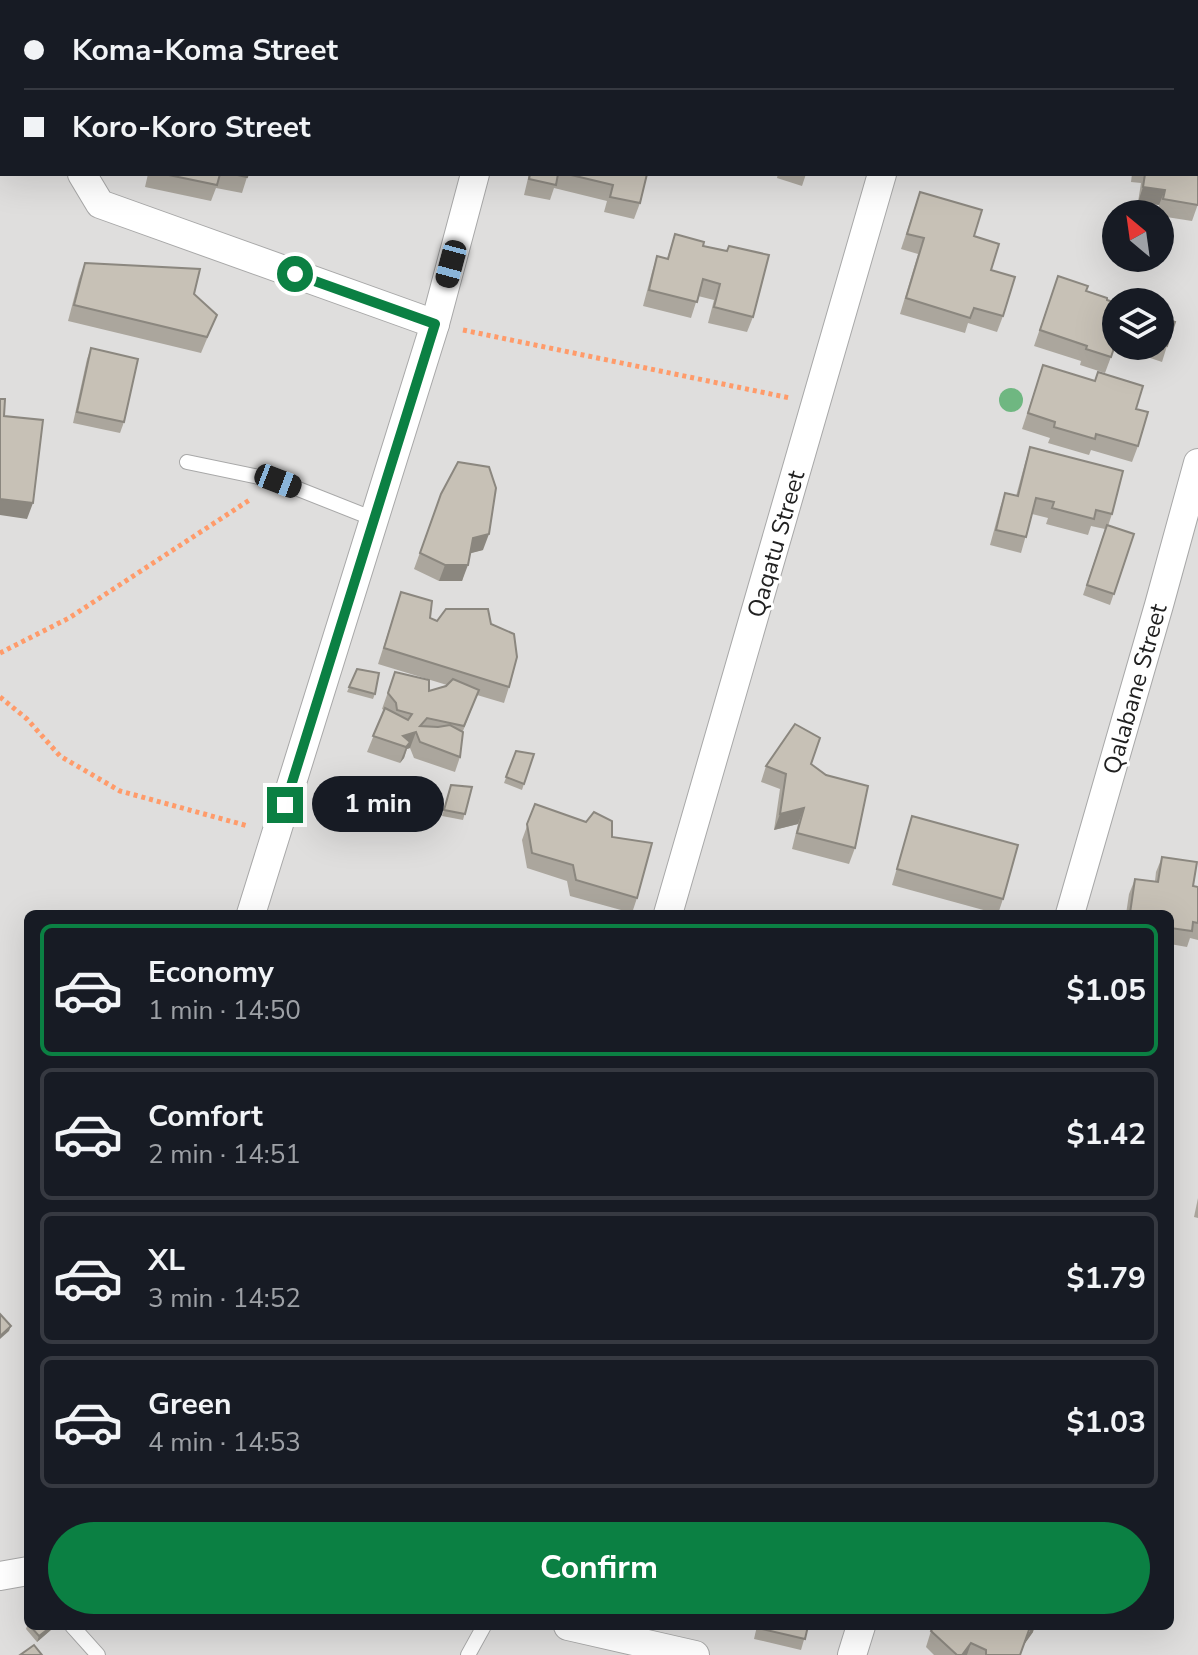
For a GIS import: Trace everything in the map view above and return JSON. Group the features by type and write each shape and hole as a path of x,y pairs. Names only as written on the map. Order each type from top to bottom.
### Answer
{"street":[{"path":"83,176 100,204 435,324"},
{"path":"252,910 435,324 474,176"},
{"name":"Qaqatu Street","path":"669,910 881,176"},
{"name":"Qalabane Street","path":"1071,910 1198,463"},
{"path":"0,1576 24,1572"},
{"path":"586,1630 695,1655"},
{"path":"852,1655 860,1630"}],"lane":[{"path":"187,462 278,481 374,519"},
{"path":"76,1630 98,1655"},
{"path":"468,1655 482,1630"}],"path":[{"path":"435,324 817,404"},
{"path":"0,653 69,618 278,481"},
{"path":"0,697 27,719 60,756 120,791 276,834"}],"shaded area":[{"path":"0,176 1198,176 1198,1655 0,1655"}],"building":[{"path":"174,176 219,176 217,185"},
{"path":"530,176 558,176 556,185 529,179"},
{"path":"575,176 647,176 640,203 610,197 613,185"},
{"path":"1145,176 1198,176 1198,205 1163,199 1165,190 1143,187"},
{"path":"920,192 982,210 974,236 999,244 991,270 1015,277 1003,316 974,308 970,318 906,298 924,238 907,234"},
{"path":"675,234 704,242 703,246 727,251 729,246 769,255 753,317 714,307 720,284 703,279 697,302 649,290 657,256 668,259"},
{"path":"85,263 200,269 194,294 217,315 207,337 74,305"},
{"path":"1058,276 1088,286 1086,291 1102,296 1102,354 1040,330"},
{"path":"91,348 138,359 124,422 77,412"},
{"path":"1043,365 1095,381 1098,372 1143,386 1136,409 1148,412 1138,446 1096,434 1095,439 1054,427 1055,422 1028,413"},
{"path":"0,399 5,399 4,416 43,420 33,503 0,499"},
{"path":"1030,447 1123,471 1112,514 1096,510 1094,519 1052,508 1054,502 1036,498 1026,537 996,530 1005,493 1018,496"},
{"path":"458,462 489,467 496,488 489,534 473,538 468,565 445,565 420,553 441,494"},
{"path":"1107,525 1134,534 1114,594 1087,585"},
{"path":"401,592 432,601 430,618 437,621 446,609 488,609 491,624 514,634 517,657 509,687 384,648"},
{"path":"357,669 379,673 375,694 349,687"},
{"path":"395,672 429,680 429,691 446,686 453,679 479,690 464,726 427,718 420,726 450,725 463,732 460,757 420,742 416,732 403,736 410,742 406,747 373,736 385,708 408,720 412,714 397,710 388,693"},
{"path":"795,724 820,738 811,764 826,775 868,786 855,848 797,833 804,808 780,814 786,774 766,766"},
{"path":"516,751 534,754 524,784 506,777"},
{"path":"451,785 472,787 465,814 444,810"},
{"path":"535,804 586,822 594,812 612,821 612,837 652,843 637,898 576,880 573,865 532,853 527,824"},
{"path":"912,816 1018,845 1003,899 897,869"},
{"path":"1162,857 1197,862 1193,886 1198,887 1198,923 1193,922 1192,931 1174,929 1174,910 1130,910 1135,879 1158,882"},
{"path":"0,1314 11,1326 0,1336"},
{"path":"767,1630 807,1630 805,1639"},
{"path":"1029,1630 1020,1655 986,1655 986,1650 971,1643 962,1655 957,1655 931,1631"},
{"path":"34,1645 42,1655 20,1655"}],"route":[{"path":"285,805 435,324 295,274"}]}
